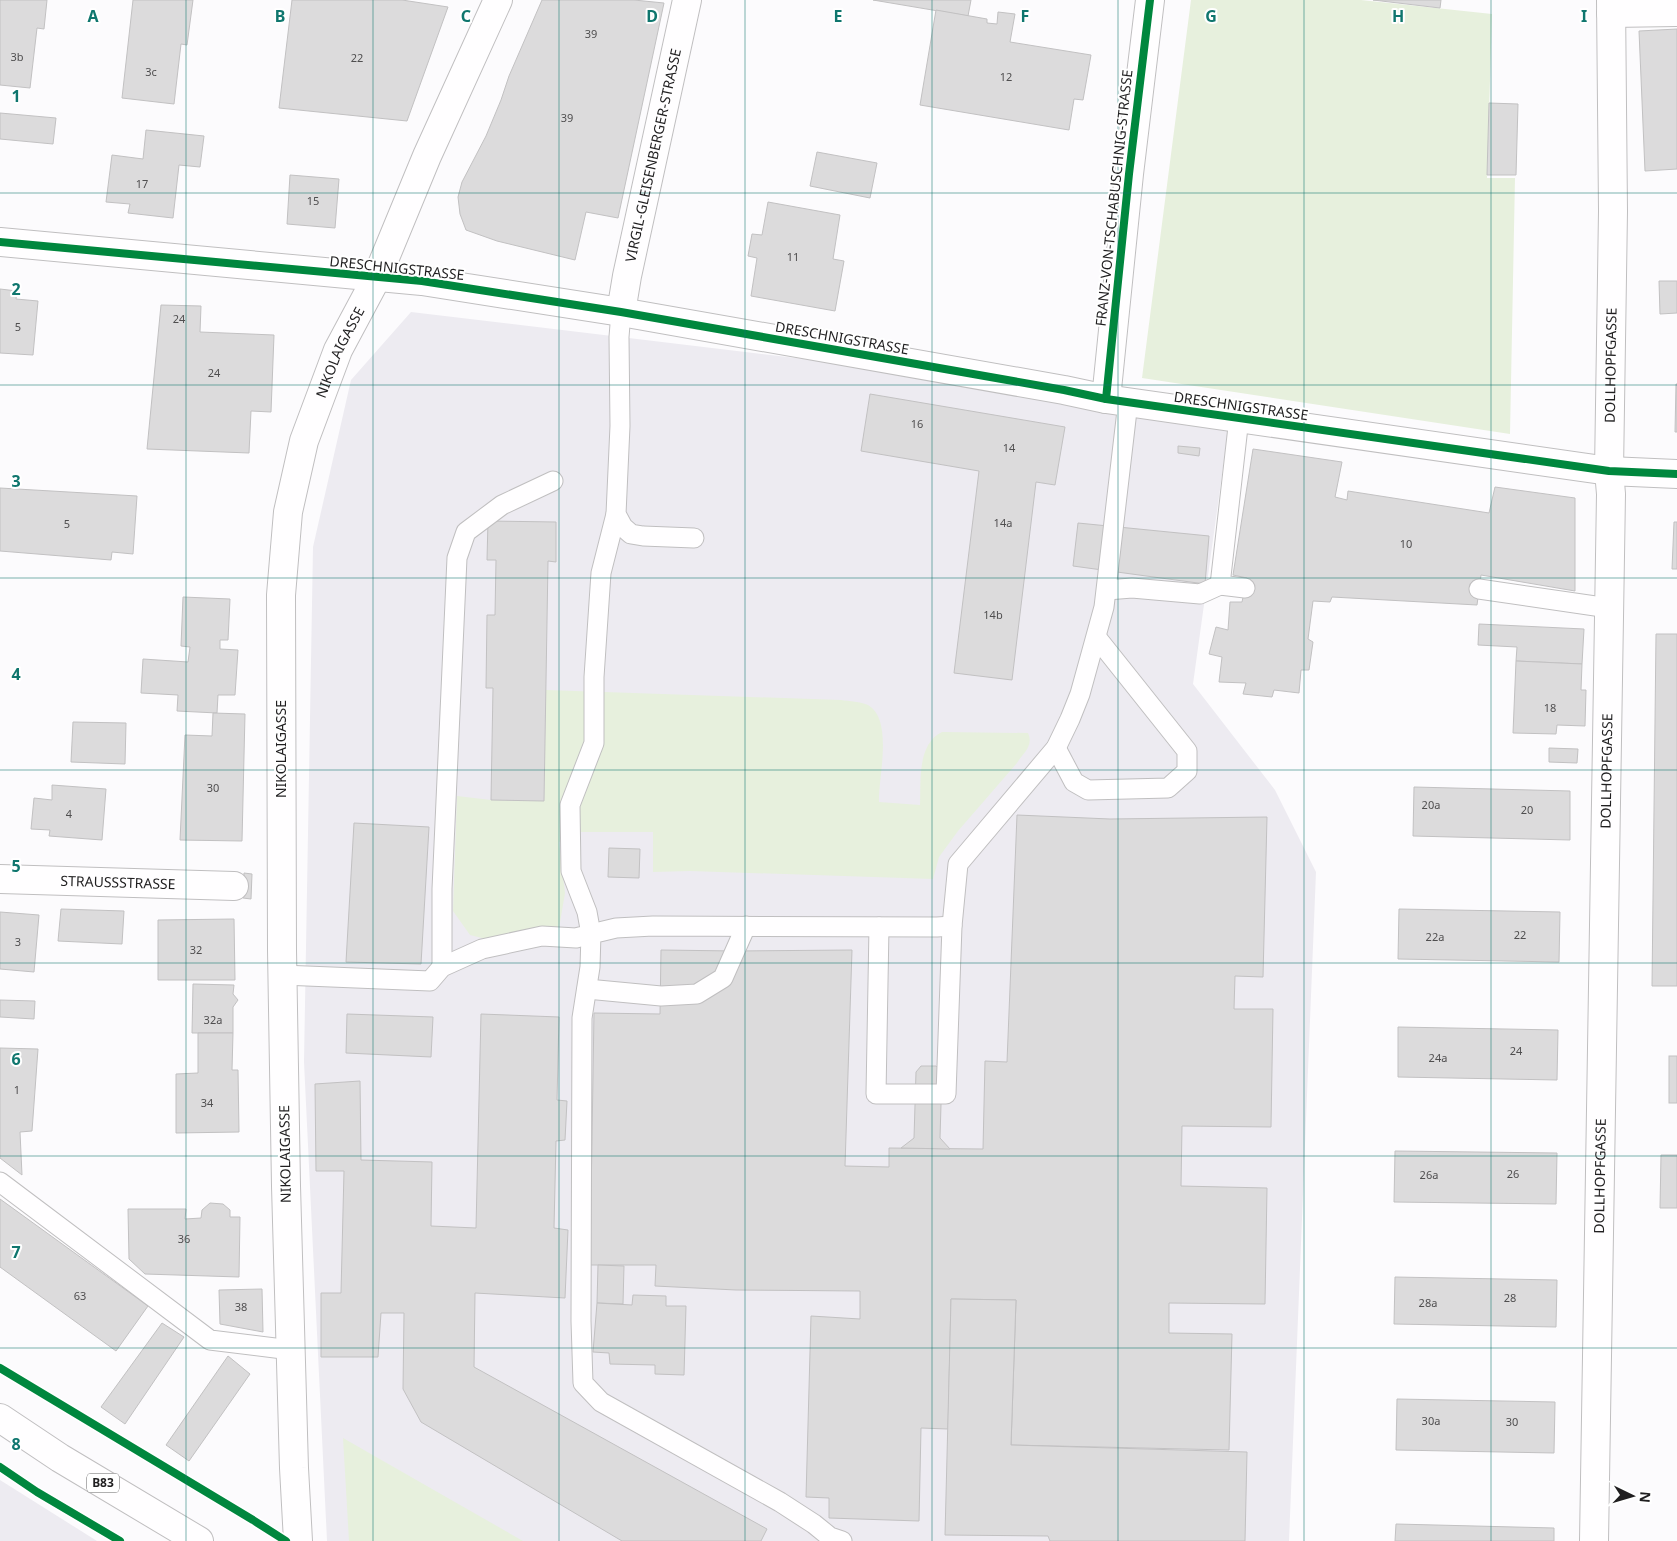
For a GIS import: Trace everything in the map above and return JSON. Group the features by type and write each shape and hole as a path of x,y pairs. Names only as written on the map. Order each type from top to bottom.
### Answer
{"street":[{"name":"NIKOLAIGASSE","path":"298,1541 294,1468 282,975 281,595 288,512 304,441 338,350 377,277 427,156 498,0"},
{"name":"VIRGIL-GLEISENBERGER-STRASSE","path":"621,312 626,276 688,0"},
{"name":"FRANZ-VON-TSCHABUSCHNIG-STRASSE","path":"1117,401 1128,174 1150,0"},
{"path":"1611,6 1677,12"},
{"name":"DOLLHOPFGASSE","path":"1594,1541 1610,494 1613,220 1611,6"},
{"name":"DRESCHNIGSTRASSE","path":"0,242 422,281 621,312 1117,401 1609,471 1677,474"},
{"name":"STRAUSSSTRASSE","path":"0,879 234,886"},
{"name":"B83","path":"0,1418 60,1458 199,1541"}],"lane":[{"path":"621,312 619,337 620,426 616,514 601,573 594,677 594,743 570,805 571,871 587,912 591,934 582,1018 581,1321 583,1383 601,1402 780,1502 830,1537 842,1541"},
{"path":"879,927 876,1094 946,1094 952,926 958,864 1056,748 1077,702 1097,638 1107,590 1117,401"},
{"path":"1220,585 1239,418"},
{"path":"442,967 442,889 457,558 466,532 502,505 553,481"},
{"path":"616,514 623,527 631,534 694,538"},
{"path":"1107,590 1132,588 1200,594 1220,585 1245,588"},
{"path":"1479,589 1608,608"},
{"path":"1056,748 1074,782 1088,790 1168,788 1187,771 1187,751 1097,638"},
{"path":"282,975 430,981 442,967 482,949 542,936 576,938 616,928 653,926 952,926"},
{"path":"586,990 660,996 698,994 723,978 746,926"},
{"path":"0,1182 210,1340 291,1350"}],"shaded area":[{"path":"411,312 1064,390 1230,417 1193,684 1275,790 1316,872 1289,1541 327,1541 304,1062 313,547 351,380"},
{"path":"0,1480 97,1541 0,1541"}],"green space":[{"path":"1191,0 1361,0 1492,14 1487,178 1515,178 1510,434 1142,378"},
{"path":"546,690 841,700 868,705 876,712 881,723 883,736 879,802 920,805 924,754 928,745 942,732 1028,733 1030,742 1017,763 958,831 939,857 933,879 690,871 653,872 653,832 581,832 559,842 565,893 559,928 494,941 470,935 453,911 457,796 491,800 544,801"},
{"path":"343,1438 523,1541 349,1541"}],"building":[{"path":"0,0 47,0 44,29 37,28 30,88 0,85"},
{"path":"133,0 193,0 187,45 181,44 174,104 122,98"},
{"path":"292,0 402,0 448,7 407,121 279,108"},
{"path":"542,0 634,0 664,3 618,218 586,212 575,260 497,241 466,230 460,214 458,197 462,182 486,136 509,76"},
{"path":"873,0 971,0 968,16"},
{"path":"1373,0 1441,0 1440,8"},
{"path":"936,10 987,19 987,23 997,24 998,12 1015,14 1010,42 1091,55 1083,100 1074,99 1069,130 920,105"},
{"path":"1677,29 1677,169 1645,171 1639,31"},
{"path":"1489,103 1518,104 1516,175 1487,175"},
{"path":"0,113 56,118 53,144 0,139"},
{"path":"146,130 204,136 200,167 179,165 173,218 128,213 130,204 106,202 112,155 143,159"},
{"path":"817,152 877,163 870,198 810,186"},
{"path":"290,175 339,179 335,228 287,224"},
{"path":"768,202 840,215 833,259 844,261 835,311 751,296 757,258 748,256 752,234 762,235"},
{"path":"1659,281 1677,281 1677,313 1660,314"},
{"path":"0,289 17,291 16,299 38,301 33,355 0,353"},
{"path":"161,305 201,306 200,332 274,335 271,412 251,411 249,453 147,449"},
{"path":"1676,384 1677,432 1675,432"},
{"path":"870,394 1065,427 1055,485 1036,482 1012,680 954,673 979,471 861,451"},
{"path":"1178,446 1200,448 1199,456 1178,453"},
{"path":"1253,449 1342,462 1335,497 1347,500 1348,491 1489,513 1495,487 1575,498 1575,591 1481,575 1477,605 1332,597 1330,602 1313,601 1308,639 1313,642 1309,670 1301,670 1299,693 1274,690 1272,697 1243,694 1246,683 1219,682 1222,657 1209,654 1216,627 1228,630 1230,602 1242,602 1247,578 1233,575"},
{"path":"0,488 137,496 133,554 112,552 111,560 0,551"},
{"path":"488,521 556,522 556,562 548,561 544,801 491,800 493,688 486,688 487,615 495,615 496,560 487,560"},
{"path":"1674,522 1677,522 1677,569 1672,569"},
{"path":"1078,523 1209,536 1205,584 1073,566"},
{"path":"183,597 230,599 228,640 220,640 220,649 238,650 235,695 218,695 217,713 177,711 178,695 141,693 143,659 188,662 190,647 181,646"},
{"path":"1479,624 1584,629 1582,664 1516,661 1517,647 1478,645"},
{"path":"1656,634 1677,634 1677,986 1652,986"},
{"path":"1516,661 1582,664 1581,690 1586,690 1585,726 1557,725 1556,734 1513,733"},
{"path":"213,713 245,714 242,841 180,840 185,735 212,736"},
{"path":"73,722 126,723 125,764 71,762"},
{"path":"1549,748 1578,749 1577,763 1549,762"},
{"path":"52,785 106,789 102,840 49,836 50,830 31,829 34,798 52,800"},
{"path":"1414,787 1570,791 1570,840 1413,836"},
{"path":"1017,815 1110,819 1267,817 1263,977 1235,976 1234,1009 1273,1009 1271,1127 1182,1126 1181,1186 1267,1188 1265,1304 1169,1303 1169,1333 1232,1334 1229,1450 1011,1445 1016,1300 951,1299 948,1429 921,1428 919,1521 829,1518 829,1498 806,1497 811,1316 860,1319 860,1291 736,1290 655,1286 656,1265 590,1265 594,1013 660,1014 661,950 852,950 845,1166 889,1167 889,1148 983,1149 985,1061 1007,1062"},
{"path":"354,823 429,827 421,964 346,962"},
{"path":"609,848 640,849 639,878 608,877"},
{"path":"244,873 252,874 251,899 243,898"},
{"path":"61,909 124,911 122,944 58,941"},
{"path":"1399,909 1560,912 1559,962 1398,959"},
{"path":"0,912 39,915 34,972 0,969"},
{"path":"234,919 235,980 158,980 158,920"},
{"path":"193,984 234,985 233,994 238,1000 233,1007 233,1033 192,1033"},
{"path":"0,1000 35,1001 34,1019 0,1017"},
{"path":"347,1014 433,1017 431,1057 346,1053"},
{"path":"481,1014 559,1017 557,1100 567,1101 565,1140 556,1141 554,1228 568,1230 565,1298 475,1293 474,1367 767,1529 761,1541 622,1541 421,1422 403,1389 404,1313 381,1313 378,1357 321,1357 321,1293 341,1293 344,1171 316,1171 315,1084 360,1081 361,1160 432,1162 431,1226 476,1228"},
{"path":"1398,1027 1558,1030 1557,1080 1398,1077"},
{"path":"198,1033 233,1033 232,1070 238,1070 239,1132 176,1133 176,1074 198,1073"},
{"path":"0,1048 38,1049 32,1131 20,1132 22,1175 0,1158"},
{"path":"1669,1056 1677,1056 1677,1103 1669,1103"},
{"path":"921,1066 936,1066 942,1071 940,1138 950,1149 901,1148 914,1138 916,1072"},
{"path":"1395,1151 1557,1153 1556,1204 1394,1202"},
{"path":"1661,1155 1677,1155 1677,1208 1660,1208"},
{"path":"0,1199 148,1306 116,1351 0,1267"},
{"path":"210,1203 223,1204 230,1210 230,1217 240,1217 239,1277 145,1274 129,1259 128,1209 186,1209 185,1219 201,1218 202,1210"},
{"path":"598,1265 624,1266 623,1304 597,1303"},
{"path":"1395,1277 1557,1280 1556,1327 1394,1324"},
{"path":"262,1289 263,1332 220,1324 219,1290"},
{"path":"633,1295 666,1296 666,1306 686,1306 684,1375 655,1374 655,1365 610,1364 609,1353 593,1352 597,1303 632,1305"},
{"path":"951,1299 1016,1300 1011,1445 1247,1452 1245,1541 1050,1541 1048,1536 945,1535"},
{"path":"162,1323 184,1337 125,1424 101,1407"},
{"path":"228,1356 250,1374 189,1461 166,1445"},
{"path":"1397,1399 1555,1402 1554,1453 1396,1450"},
{"path":"1396,1524 1554,1528 1554,1541 1395,1541"}],"cycle path":[{"path":"1106,399 1129,174 1150,0"},
{"path":"0,242 422,281 621,312 1106,399 1609,471 1677,474"},
{"path":"0,1368 286,1541"},
{"path":"0,1467 37,1492 120,1541"}]}
